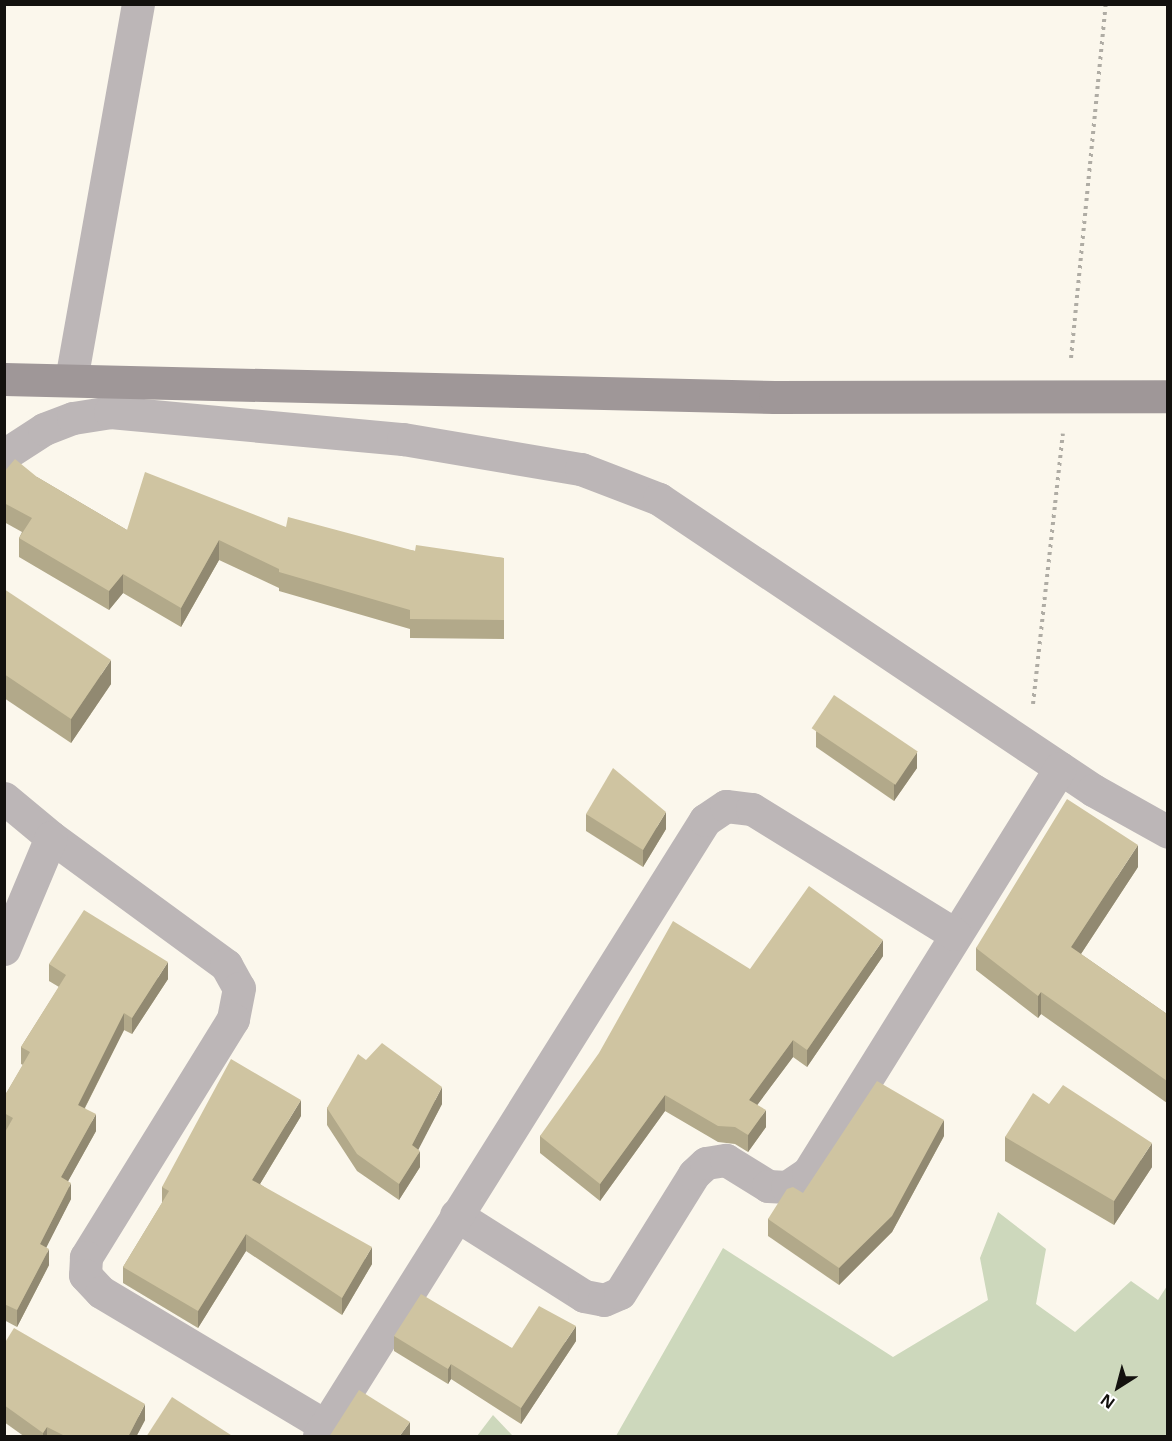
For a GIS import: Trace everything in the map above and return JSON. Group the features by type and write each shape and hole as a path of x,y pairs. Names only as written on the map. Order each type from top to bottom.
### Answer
{"street":[{"path":"71,380 138,4"},
{"path":"4,379 775,397 1167,396"},
{"path":"4,455 44,429 73,418 110,412 403,439 581,469 659,499 1060,768 1167,832"},
{"path":"456,1215 584,1296 604,1300 620,1293 694,1174 706,1162 726,1160 768,1186 787,1187 808,1173 954,934 1060,768"},
{"path":"4,798 51,837 226,965 239,988 233,1019 86,1257 85,1275 101,1292 321,1431 705,820 726,806 752,809 954,934"},
{"path":"4,949 51,837"}],"green space":[{"path":"998,1212 1046,1249 1036,1304 1075,1332 1131,1281 1158,1300 1167,1286 1167,1436 616,1436 723,1248 893,1357 988,1300 980,1258"},
{"path":"493,1415 511,1434 513,1436 477,1436"}],"building":[{"path":"15,459 37,477 127,530 145,472 286,527 288,517 415,551 416,545 504,558 504,620 410,619 410,610 279,572 279,569 219,540 181,608 123,574 109,591 19,538 32,518 4,503 4,472"},
{"path":"4,589 111,660 71,719 4,674"},
{"path":"834,695 918,751 895,785 812,728"},
{"path":"613,768 666,812 643,850 586,814"},
{"path":"1067,799 1138,845 1071,947 1167,1014 1167,1081 1041,992 1038,996 976,948"},
{"path":"809,886 883,940 807,1050 793,1040 749,1100 766,1110 748,1135 735,1127 718,1126 665,1095 600,1184 540,1136 599,1053 673,921 750,969"},
{"path":"84,910 168,962 132,1018 124,1013 78,1105 96,1114 61,1177 71,1183 40,1244 49,1249 17,1310 4,1304 4,1134 13,1118 4,1113 4,1097 30,1052 21,1047 66,975 49,964"},
{"path":"382,1043 442,1087 412,1145 420,1151 399,1184 357,1154 327,1108 358,1054 366,1060"},
{"path":"231,1059 301,1100 252,1180 372,1247 342,1298 246,1234 198,1311 123,1267 169,1191 162,1187"},
{"path":"877,1081 944,1120 892,1216 839,1268 768,1219 787,1189 793,1187 803,1193"},
{"path":"1063,1085 1152,1143 1114,1201 1005,1137 1033,1093 1049,1104"},
{"path":"421,1294 512,1348 539,1306 576,1326 521,1408 451,1364 448,1369 394,1336"},
{"path":"14,1328 145,1404 128,1437 67,1437 47,1427 43,1433 4,1405 4,1344"},
{"path":"359,1390 410,1422 399,1437 329,1437"},
{"path":"172,1397 234,1437 146,1437"}]}
